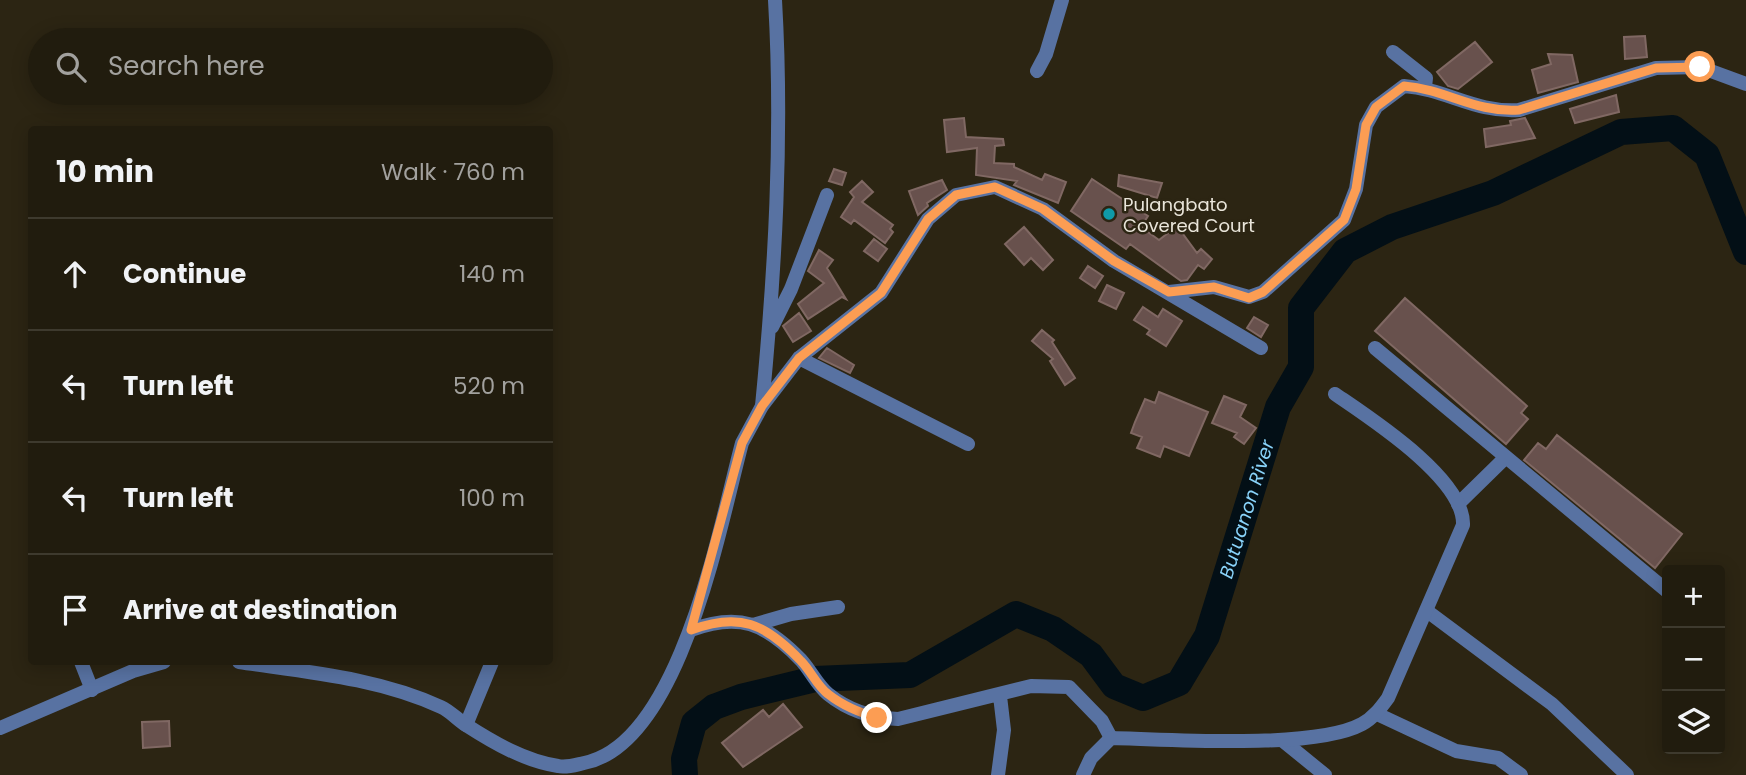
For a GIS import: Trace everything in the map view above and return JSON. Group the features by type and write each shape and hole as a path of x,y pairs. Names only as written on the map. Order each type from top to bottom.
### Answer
{"street":[{"path":"762,406 769,332 779,64 775,0"},
{"path":"1037,71 1046,54 1062,0"},
{"path":"1393,52 1426,78 1425,87"},
{"path":"1169,292 1214,287 1249,298 1263,292 1344,220 1356,189 1366,125 1376,107 1404,86 1425,87 1495,112 1519,110 1656,68 1700,67 1746,84"},
{"path":"258,665 376,684 443,708 466,725 527,759 561,767 595,761 623,743 643,721 672,674 691,630 742,443 762,406 799,358 881,293 928,219 956,195 995,187 1043,209 1114,261 1261,348"},
{"path":"769,332 791,289 827,195"},
{"path":"1375,348 1662,587"},
{"path":"799,358 968,444"},
{"path":"1083,775 1091,758 1111,738 1282,740 1360,725 1377,714 1388,698 1462,525 1463,512 1431,467 1335,394"},
{"path":"1458,504 1505,458"},
{"path":"691,630 718,620 753,625 791,614 838,607"},
{"path":"1427,611 1552,704 1627,775"},
{"path":"753,625 801,660 826,693 850,709 877,718 898,719 929,709 1000,696 1031,686 1069,687 1102,721 1111,738"},
{"path":"82,665 92,690"},
{"path":"0,728 133,671 154,665"},
{"path":"466,725 491,665"},
{"path":"998,775 1004,730 1000,696"},
{"path":"1377,714 1456,751 1498,758 1521,775"},
{"path":"1282,740 1325,775"}],"building":[{"path":"1645,36 1647,57 1625,59 1624,37"},
{"path":"1475,42 1492,62 1458,89 1448,86 1437,72"},
{"path":"1548,54 1572,55 1578,82 1538,93 1532,70 1551,64"},
{"path":"1616,95 1619,112 1575,123 1570,109"},
{"path":"964,118 966,137 1003,139 1004,145 995,146 994,163 1014,164 1014,167 1042,180 1045,174 1066,182 1058,203 1014,185 1017,181 976,175 977,148 947,152 944,120"},
{"path":"1525,118 1535,138 1486,147 1484,129 1511,125 1510,121"},
{"path":"834,169 846,173 842,185 829,181"},
{"path":"1119,175 1162,183 1157,198 1118,186"},
{"path":"1092,179 1148,216 1141,227 1159,240 1177,226 1197,253 1201,249 1212,259 1204,269 1198,265 1187,280 1181,281 1130,244 1126,249 1071,211"},
{"path":"942,180 947,190 927,203 928,206 918,215 909,191"},
{"path":"862,181 873,192 862,202 893,225 890,229 893,232 885,243 854,220 851,224 841,217 854,197 850,192"},
{"path":"1024,227 1053,260 1043,270 1031,258 1024,265 1005,244"},
{"path":"874,239 887,249 878,261 864,251"},
{"path":"819,250 833,260 827,268 846,299 842,297 808,319 798,304 824,283 808,271"},
{"path":"1088,266 1103,276 1095,288 1080,278"},
{"path":"1107,285 1124,293 1116,309 1099,301"},
{"path":"1405,298 1527,406 1521,413 1528,419 1506,444 1375,331"},
{"path":"1143,307 1158,317 1163,309 1182,321 1166,346 1147,334 1150,330 1134,320"},
{"path":"799,313 811,331 793,342 783,326"},
{"path":"1254,317 1268,325 1261,337 1247,328"},
{"path":"1042,330 1054,340 1052,342 1075,378 1065,385 1050,361 1053,359 1032,341"},
{"path":"827,348 854,365 850,373 819,358"},
{"path":"1159,392 1208,412 1189,456 1164,446 1160,457 1137,448 1142,437 1131,433 1135,422 1145,399 1155,403"},
{"path":"1224,396 1246,405 1240,417 1256,428 1244,444 1234,437 1237,433 1212,423"},
{"path":"1557,435 1682,534 1655,568 1524,460 1538,443 1546,449"},
{"path":"783,704 802,727 743,767 722,743 763,710 769,717"},
{"path":"169,721 170,746 143,748 142,722"}],"waterway":[{"name":"Butuanon River","path":"685,775 684,759 694,723 714,707 741,697 815,679 910,675 1016,614 1053,629 1091,655 1114,686 1143,698 1179,683 1207,636 1278,407 1301,367 1301,308 1345,251 1392,227 1493,193 1621,132 1673,128 1707,155 1746,252"}],"place":[{"name":"Pulangbato Covered Court","path":"1109,214"}],"route":[{"path":"877,718 850,709 826,693 801,660 753,625 737,620 718,620 691,630 742,443 755,416 799,358 881,293 928,219 956,195 995,187 1043,209 1114,261 1169,292 1214,287 1249,298 1263,292 1344,220 1356,189 1366,125 1376,107 1404,86 1425,87 1466,104 1495,112 1519,110 1656,68 1700,67"}]}
